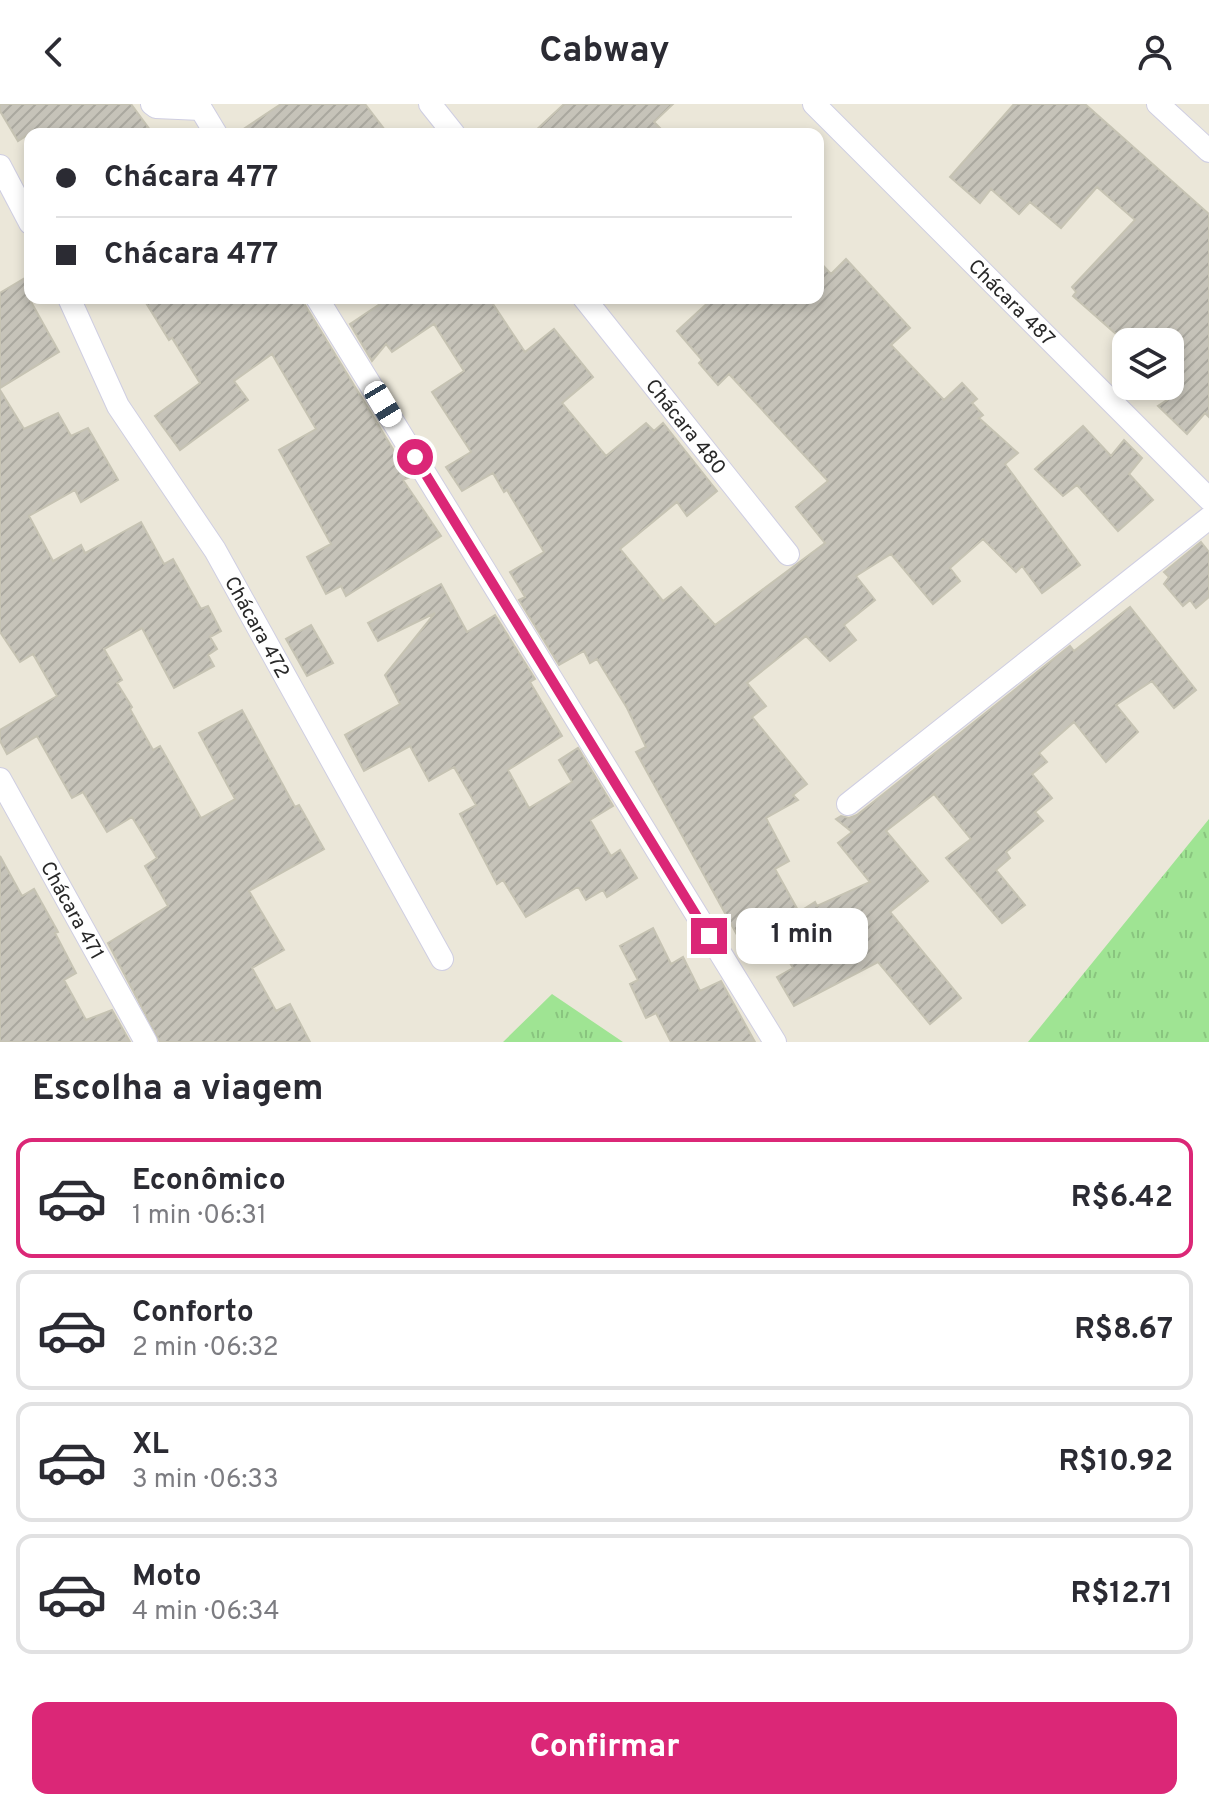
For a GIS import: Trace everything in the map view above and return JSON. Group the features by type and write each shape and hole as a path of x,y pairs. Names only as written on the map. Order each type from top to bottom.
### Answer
{"street":[{"path":"152,104 156,107 201,109 212,128"},
{"path":"430,104 449,128"},
{"name":"Chácara 487","path":"814,104 1209,499"},
{"path":"1158,104 1209,151"},
{"path":"0,166 24,212"},
{"name":"Chácara 472","path":"72,304 118,406 215,550 442,959"},
{"path":"321,304 775,1042"},
{"name":"Chácara 480","path":"589,304 788,554"},
{"path":"848,804 1209,518"},
{"name":"Chácara 471","path":"0,779 146,1042"}],"green space":[{"path":"1209,819 1209,1042 1028,1042"},
{"path":"552,994 623,1042 503,1042"}],"building":[{"path":"0,104 131,104 149,128 24,128 24,137 18,141 0,111"},
{"path":"281,104 365,104 383,128 245,128"},
{"path":"564,104 673,104 654,122 660,128 538,128"},
{"path":"1014,104 1085,104 1209,214 1209,417 1205,413 1187,434 1158,406 1167,400 1184,400 1184,328 1112,328 1112,330 1073,296 1076,292 1072,287 1135,220 1097,187 1061,228 1030,202 1019,214 991,189 980,203 950,177"},
{"path":"846,259 910,328 891,345 944,400 962,383 977,399 972,403 983,415 979,418 1018,453 1005,464 1080,565 1042,593 1022,566 1016,572 983,539 950,568 960,581 933,604 891,554 856,576 875,600 844,625 856,640 830,661 806,636 747,683 766,706 752,717 807,784 793,795 798,800 766,818 789,861 775,869 799,912 815,902 817,906 870,882 838,843 852,832 836,819 857,815 1070,646 1074,651 1130,607 1196,690 1174,708 1152,681 1116,705 1138,732 1106,762 1074,722 1039,753 1047,762 1032,774 1052,798 1035,812 1043,821 1006,852 1010,858 996,870 1025,905 1002,923 946,858 971,839 934,794 886,831 928,881 890,912 961,998 930,1024 878,962 794,1006 777,977 793,968 768,926 741,942 636,752 646,747 597,659 590,663 584,651 559,665 519,600 525,597 510,572 544,552 507,490 504,492 493,473 462,491 446,467 471,452 432,392 464,371 434,324 392,352 386,344 372,361 350,324 380,304 493,304 525,352 554,329 593,377 562,403 606,456 646,423 654,431 663,423 717,491 687,516 677,502 620,549 663,601 681,587 715,625 825,543 796,507 828,481 729,374 718,385 677,331 706,304 824,304 824,266 831,274"},
{"path":"24,279 24,304 32,304 59,352 0,388 0,293"},
{"path":"147,304 305,304 410,477 403,480 441,536 346,596 341,586 326,594 307,557 331,544 279,450 316,429 272,354 234,381 248,400 180,450 155,416 200,383 172,338 169,340"},
{"path":"0,390 24,429 58,413 71,436 88,428 118,480 81,502 75,490 29,516 53,561 81,545 85,553 141,522 164,564 173,559 201,609 208,606 221,631 210,637 217,649 208,655 214,666 174,688 142,628 104,649 122,680 117,683 153,750 160,746 201,818 235,799 199,733 242,710 295,807 299,805 324,849 249,891 284,950 252,968 276,1011 290,1004 310,1042 160,1042 108,943 168,906 145,866 157,858 132,817 107,832 83,792 72,798 37,736 7,754 0,741 0,730 57,696 33,654 20,662 0,632"},
{"path":"1083,426 1111,456 1124,440 1142,458 1129,474 1153,500 1118,531 1077,485 1063,496 1035,469"},
{"path":"1201,542 1209,552 1209,597 1196,608 1190,600 1183,606 1164,584 1169,577 1164,572"},
{"path":"441,584 467,632 495,615 535,679 530,682 562,736 508,770 529,808 572,782 559,760 578,748 613,806 590,820 611,856 620,850 637,878 607,897 603,890 586,900 576,888 526,917 503,880 497,884 460,814 476,805 454,767 429,781 410,746 364,771 345,735 400,704 385,675 435,613 378,641 368,623"},
{"path":"311,625 333,663 307,676 286,639"},
{"path":"0,856 22,896 34,889 58,932 55,933 76,973 64,980 86,1020 112,1010 130,1042 0,1042"},
{"path":"653,928 671,964 683,957 700,991 721,981 755,1042 671,1042 656,1013 646,1018 630,984 638,980 620,946"}],"route":[{"path":"415,457 709,936"}]}
